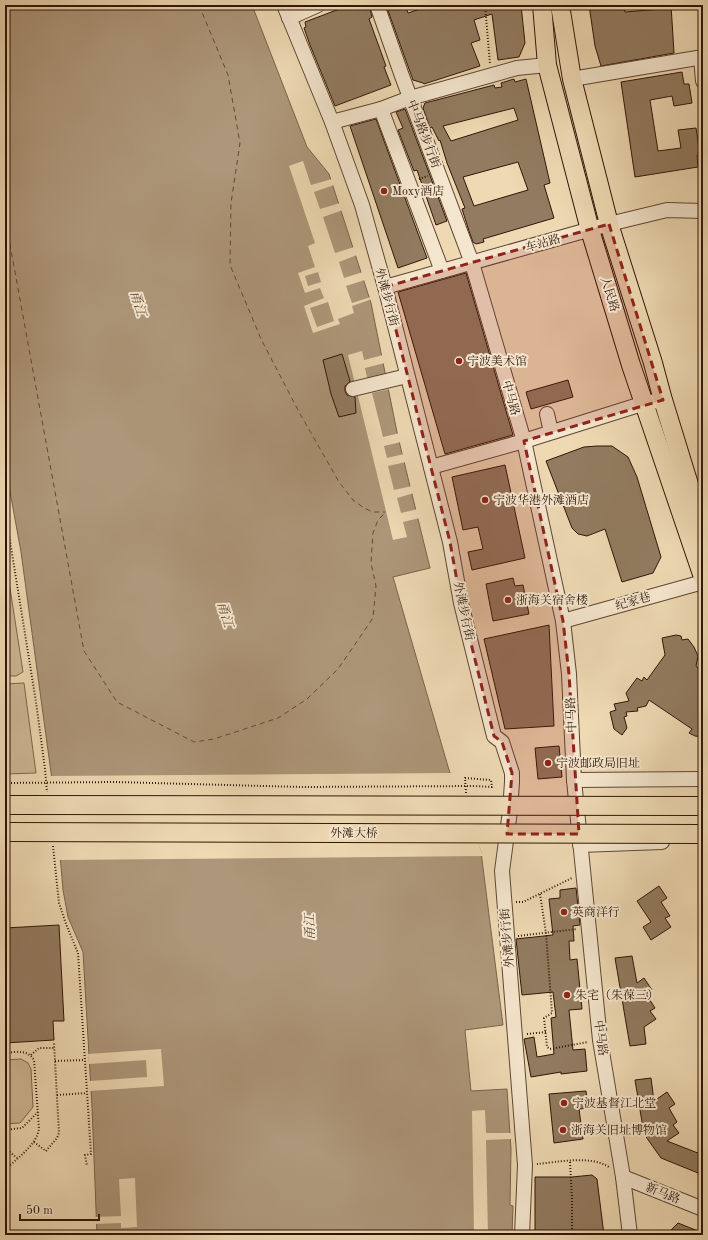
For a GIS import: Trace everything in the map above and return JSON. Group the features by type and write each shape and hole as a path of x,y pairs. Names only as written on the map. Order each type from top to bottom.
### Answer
{"main road":[{"name":"人民路","path":"542,5 547,65 590,230 632,365 703,577"},
{"name":"人民路","path":"560,5 572,79 609,224 653,363 703,530"},
{"path":"5,805 703,806"},
{"name":"外滩大桥","path":"5,832 703,834"}],"street":[{"path":"286,11 318,5"},
{"name":"中马路步行街","path":"377,5 472,263"},
{"name":"外滩步行街","path":"286,11 332,122 362,205 385,287 450,542 461,603 494,736 502,742 512,772 510,811 502,871 525,1165 522,1235"},
{"path":"572,79 702,57 703,81"},
{"path":"332,122 381,109 410,98 517,68 547,65"},
{"path":"381,109 442,271"},
{"name":"车站路","path":"385,287 609,224 667,210 703,211"},
{"name":"中马路","path":"472,263 524,441 563,621 569,674 574,780 600,1040 623,1177 630,1235"},
{"path":"353,389 407,376"},
{"path":"431,467 524,441 645,403 663,400"},
{"path":"547,414 552,432"},
{"name":"纪家巷","path":"563,621 703,582"},
{"path":"574,780 703,779"},
{"path":"580,844 703,841"},
{"name":"新马路","path":"623,1177 703,1209"}],"path":[{"path":"485,5 491,76"},
{"path":"408,183 438,172"},
{"path":"5,510 36,702 45,770 47,798"},
{"path":"5,783 115,782 302,787 475,786"},
{"path":"53,843 59,903 78,953 91,1154 86,1155 87,1166"},
{"path":"504,897 519,903 524,902 583,873"},
{"path":"540,894 546,933 552,1014 544,1018 547,1047 550,1049 600,1040"},
{"path":"507,938 588,928"},
{"path":"515,1035 546,1032"},
{"path":"34,1142 46,1151 57,1138 59,1133 54,1043"},
{"path":"31,1055 39,1048 54,1048"},
{"path":"5,1053 25,1052 31,1055 34,1060 39,1129 38,1136 34,1142 5,1170"},
{"path":"55,1061 85,1060"},
{"path":"57,1095 87,1093"},
{"path":"5,1130 22,1128 38,1112"},
{"path":"5,1148 17,1158"},
{"path":"525,1165 590,1160 603,1164 623,1177"},
{"path":"570,1162 572,1235"}],"highlighted area":[{"path":"609,224 663,400 524,441 563,621 569,674 579,834 507,834 512,773 502,742 494,736 461,603 450,542 385,287"}],"shaded area":[{"path":"5,556 23,672 16,676 5,676"},
{"path":"24,683 36,773 5,774 5,684"},
{"path":"21,1059 28,1063 31,1069 33,1107 20,1123 5,1124 5,1060"}],"water":[{"name":"甬江","path":"5,5 252,5 307,147 329,174 371,303 398,437 430,568 393,577 449,770 481,852 503,1025 465,1030 471,1091 507,1089 511,1149 510,1205 513,1206 512,1235 97,1235 92,1107 83,952 68,917 63,890 56,809 21,552 5,464"}],"pier":[{"path":"303,161 311,185 332,179 334,185 314,192 320,209 340,203 343,210 323,217 335,253 354,247 357,255 339,262 344,278 363,272 365,280 346,286 352,303 371,297 372,299 352,306 354,313 338,319 340,324 313,333 304,306 324,298 320,288 305,293 298,273 315,267 308,246 315,243 289,166","holes":["318,272 321,282 308,286 305,276","328,302 334,321 317,327 310,308"]},
{"path":"362,351 364,360 383,355 385,363 365,368 368,382 388,377 390,389 372,393 383,437 400,433 401,442 384,446 387,458 404,454 406,462 388,466 394,490 412,486 414,493 397,498 401,513 418,509 420,518 403,522 407,537 393,540 348,355"},
{"path":"452,773 483,856 58,860 50,776"},
{"path":"161,1049 164,1086 90,1091 90,1081 147,1077 146,1060 89,1064 88,1054"},
{"path":"485,1110 486,1133 512,1133 512,1139 486,1140 488,1235 474,1235 472,1111"},
{"path":"135,1178 137,1227 121,1228 121,1223 94,1224 94,1217 121,1216 119,1179"}],"building":[{"path":"355,5 369,5 372,17 369,19 386,66 384,67 391,85 335,106 310,45 304,28 306,27 305,22 342,8"},
{"path":"386,5 405,5 408,13 432,5 521,5 525,43 519,57 498,60 492,14 474,20 480,40 471,43 480,66 424,84 413,80"},
{"path":"589,5 624,5 625,12 661,9 660,5 671,5 674,53 601,66 595,46"},
{"path":"682,72 684,84 689,84 692,103 674,106 672,96 650,100 658,151 681,148 678,130 696,128 700,155 697,155 698,167 635,177 621,82"},
{"path":"514,79 515,82 526,79 550,183 544,185 554,218 483,239 484,242 476,244 473,242 469,231 462,209 465,208 447,163 440,140 439,141 432,127 430,128 423,108 425,103 494,85 495,88 502,87 501,83","holes":["514,108 518,120 451,141 443,126","518,162 528,190 474,206 463,177"]},
{"path":"405,109 447,221 436,225 417,170 414,171 398,130 403,128 396,112"},
{"path":"376,119 427,258 398,268 350,126"},
{"name":"宁波美术馆","path":"466,273 513,435 445,454 398,292"},
{"path":"342,354 350,381 345,386 345,391 347,395 355,397 356,413 339,417 331,394 323,360"},
{"path":"568,380 573,397 531,409 526,392"},
{"path":"612,446 628,457 637,477 661,557 653,573 622,582 605,529 587,536 578,534 572,528 546,461 584,447"},
{"name":"宁波华港外滩酒店","path":"505,465 525,558 472,570 468,552 483,549 478,527 463,530 452,477"},
{"name":"浙海关宿舍楼","path":"513,578 515,586 523,585 529,614 493,621 486,584"},
{"path":"549,625 554,726 505,729 484,639"},
{"path":"676,635 681,636 682,640 688,639 694,647 698,656 696,666 703,674 703,737 695,736 689,733 692,729 649,700 646,706 637,708 638,711 626,712 627,716 624,717 627,728 622,735 614,729 610,712 616,710 614,704 629,701 626,693 637,678 642,681 644,677 647,680 665,655 662,638"},
{"name":"宁波邮政局旧址","path":"559,746 562,777 538,779 535,748"},
{"path":"659,886 667,898 661,902 670,916 665,918 671,927 651,940 643,927 651,922 637,901"},
{"path":"576,888 580,925 573,926 574,941 569,941 570,960 577,959 582,1009 569,1010 573,1050 585,1049 587,1071 561,1074 561,1072 531,1077 524,1039 534,1037 537,1057 554,1054 551,1018 556,1017 553,992 522,995 516,939 553,935 549,899 560,898 560,890"},
{"path":"59,925 64,1021 53,1021 54,1040 5,1043 5,928"},
{"path":"632,956 637,983 644,978 652,990 646,994 655,1008 650,1011 656,1019 644,1027 646,1044 630,1046 615,958"},
{"path":"651,1078 654,1101 667,1092 675,1104 669,1108 677,1122 673,1125 679,1133 667,1141 703,1155 703,1175 661,1158 644,1134 635,1080"},
{"path":"586,1091 588,1108 579,1109 583,1139 554,1143 549,1094"},
{"path":"592,1175 597,1179 604,1235 535,1235 535,1177 572,1177"},
{"path":"678,1223 703,1233 703,1235 666,1235"}],"ferry route":[{"path":"199,5 228,75 240,143 231,203 230,265 261,339 299,412 339,482 353,500 364,508 373,512 385,512"},
{"path":"5,217 84,651 117,702 194,742 214,739 278,718 307,699 338,669 373,618 376,586 371,563 373,533 378,520 386,512"}],"place":[{"name":"Moxy酒店","path":"384,191"},
{"name":"宁波美术馆","path":"459,361"},
{"name":"宁波华港外滩酒店","path":"485,500"},
{"name":"浙海关宿舍楼","path":"508,600"},
{"name":"宁波邮政局旧址","path":"548,763"},
{"name":"英商洋行","path":"564,912"},
{"name":"朱宅（朱葆三）","path":"567,995"},
{"name":"宁波基督江北堂","path":"564,1103"},
{"name":"浙海关旧址博物馆","path":"563,1130"}]}
